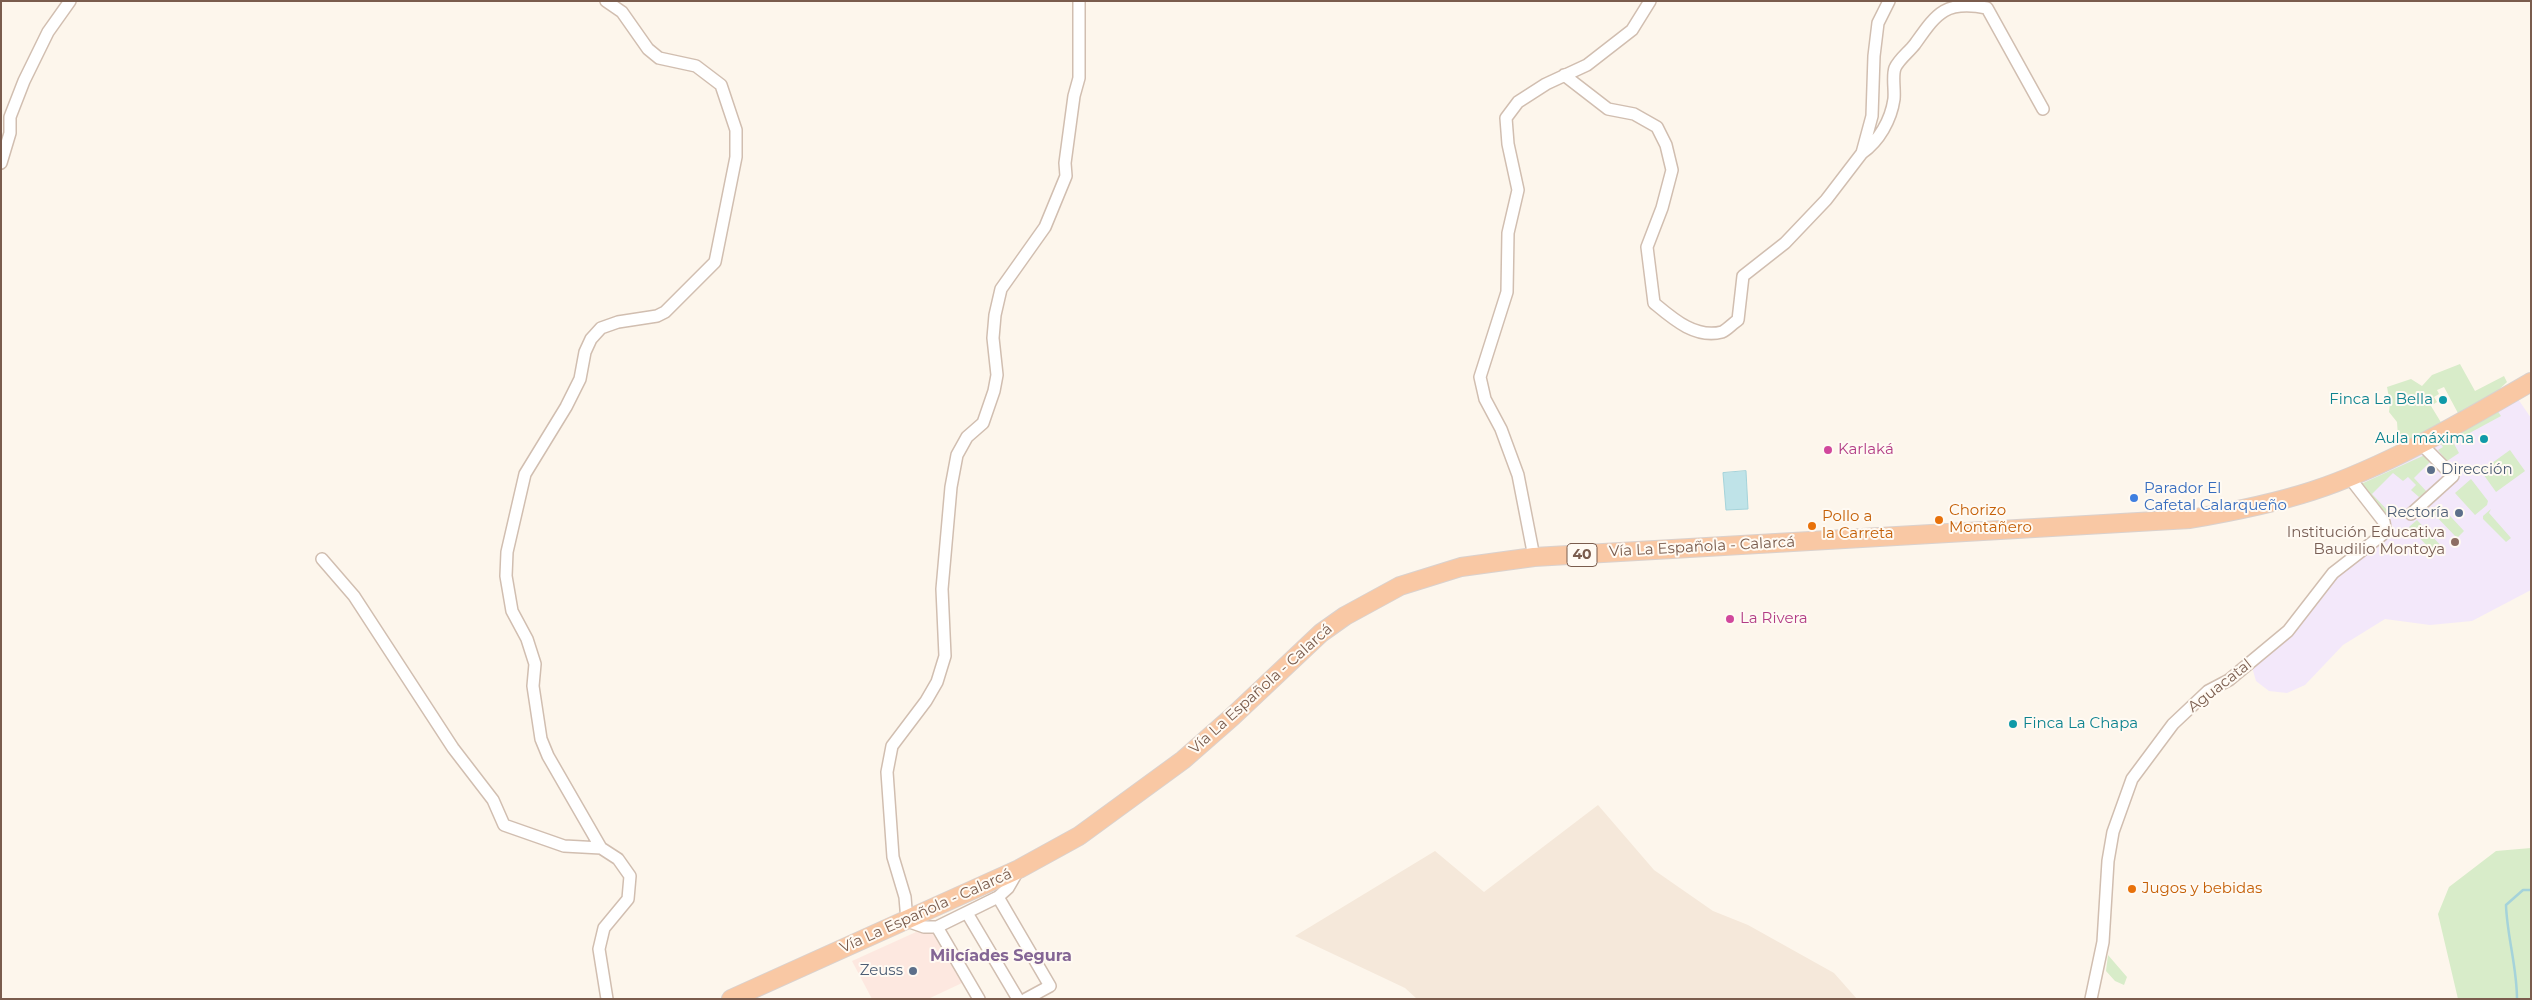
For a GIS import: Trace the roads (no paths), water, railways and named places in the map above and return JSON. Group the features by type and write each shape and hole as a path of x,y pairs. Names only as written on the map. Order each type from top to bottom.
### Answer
{"highway":[{"name":"Vía La Española - Calarcá","path":"731,999 1019,869 1079,836 1169,771 1232,717 1321,633 1345,616 1400,586 1461,567 1534,558 2190,519 2247,510 2313,491 2349,477 2420,443 2531,382"}],"street":[{"path":"1,163 10,133 10,116 24,81 48,32 70,1"},
{"path":"606,1 622,12 648,48 659,58 696,66 721,85 736,130 736,148 715,262 665,312 657,316 618,322 601,328 591,339 585,352 580,379 566,407 525,474 507,552 506,576 512,611 527,639 535,664 533,686 541,739 548,756 601,848 618,859 630,876 628,899 604,928 600,949 607,999"},
{"path":"1019,869 1008,888 998,897 937,927 924,927 907,921 902,883 893,857 887,772 892,746 926,701 937,682 945,656 942,589 951,487 957,455 967,437 983,423 994,391 997,375 993,338 1001,289 1046,227 1066,176 1065,164 1072,106 1080,70 1079,1"},
{"path":"1534,558 1516,468 1501,429 1485,399 1480,377 1507,292 1508,233 1518,190 1508,144 1506,118 1518,102 1564,75 1587,65 1632,30 1650,1"},
{"path":"1862,153 1872,116 1874,56 1878,23 1889,1"},
{"path":"1564,75 1608,109 1634,114 1657,127 1666,145 1672,170 1662,208 1647,247 1654,303 1680,325 1705,332 1722,332 1738,320 1743,276 1785,243 1826,200 1862,153 1876,142 1890,114 1894,99 1895,68 1938,13 1947,5 1970,2 1987,8 2043,109"},
{"path":"2411,514 2453,476 2420,443"},
{"name":"Aguacatal","path":"2091,999 2103,942 2108,860 2114,832 2132,779 2173,724 2208,691 2229,680 2288,631 2333,573 2382,535 2385,528 2384,522 2349,477"},
{"path":"322,559 354,596 453,748 493,800 504,825 564,846 601,848"},
{"path":"998,897 1050,986 1026,999"},
{"path":"967,913 1018,999"},
{"path":"937,927 979,999"}],"water":[{"path":"1746,471 1748,509 1726,510 1723,473"}],"waterway":[{"path":"2517,999 2506,905 2523,890 2531,890"}],"place":[{"name":"Finca La Bella","path":"2443,400"},
{"name":"Aula máxima","path":"2484,439"},
{"name":"Karlaká","path":"1828,450"},
{"name":"Dirección","path":"2431,470"},
{"name":"Parador El Cafetal Calarqueño","path":"2134,498"},
{"name":"Rectoría","path":"2459,513"},
{"name":"Chorizo Montañero","path":"1939,520"},
{"name":"Pollo a la Carreta","path":"1812,526"},
{"name":"Institución Educativa Baudilio Montoya","path":"2455,542"},
{"name":"La Rivera","path":"1730,619"},
{"name":"Finca La Chapa","path":"2013,724"},
{"name":"Jugos y bebidas","path":"2132,889"},
{"name":"Zeuss","path":"913,971"}],"district":[{"name":"Milcíades Segura","path":"1001,956"}]}
